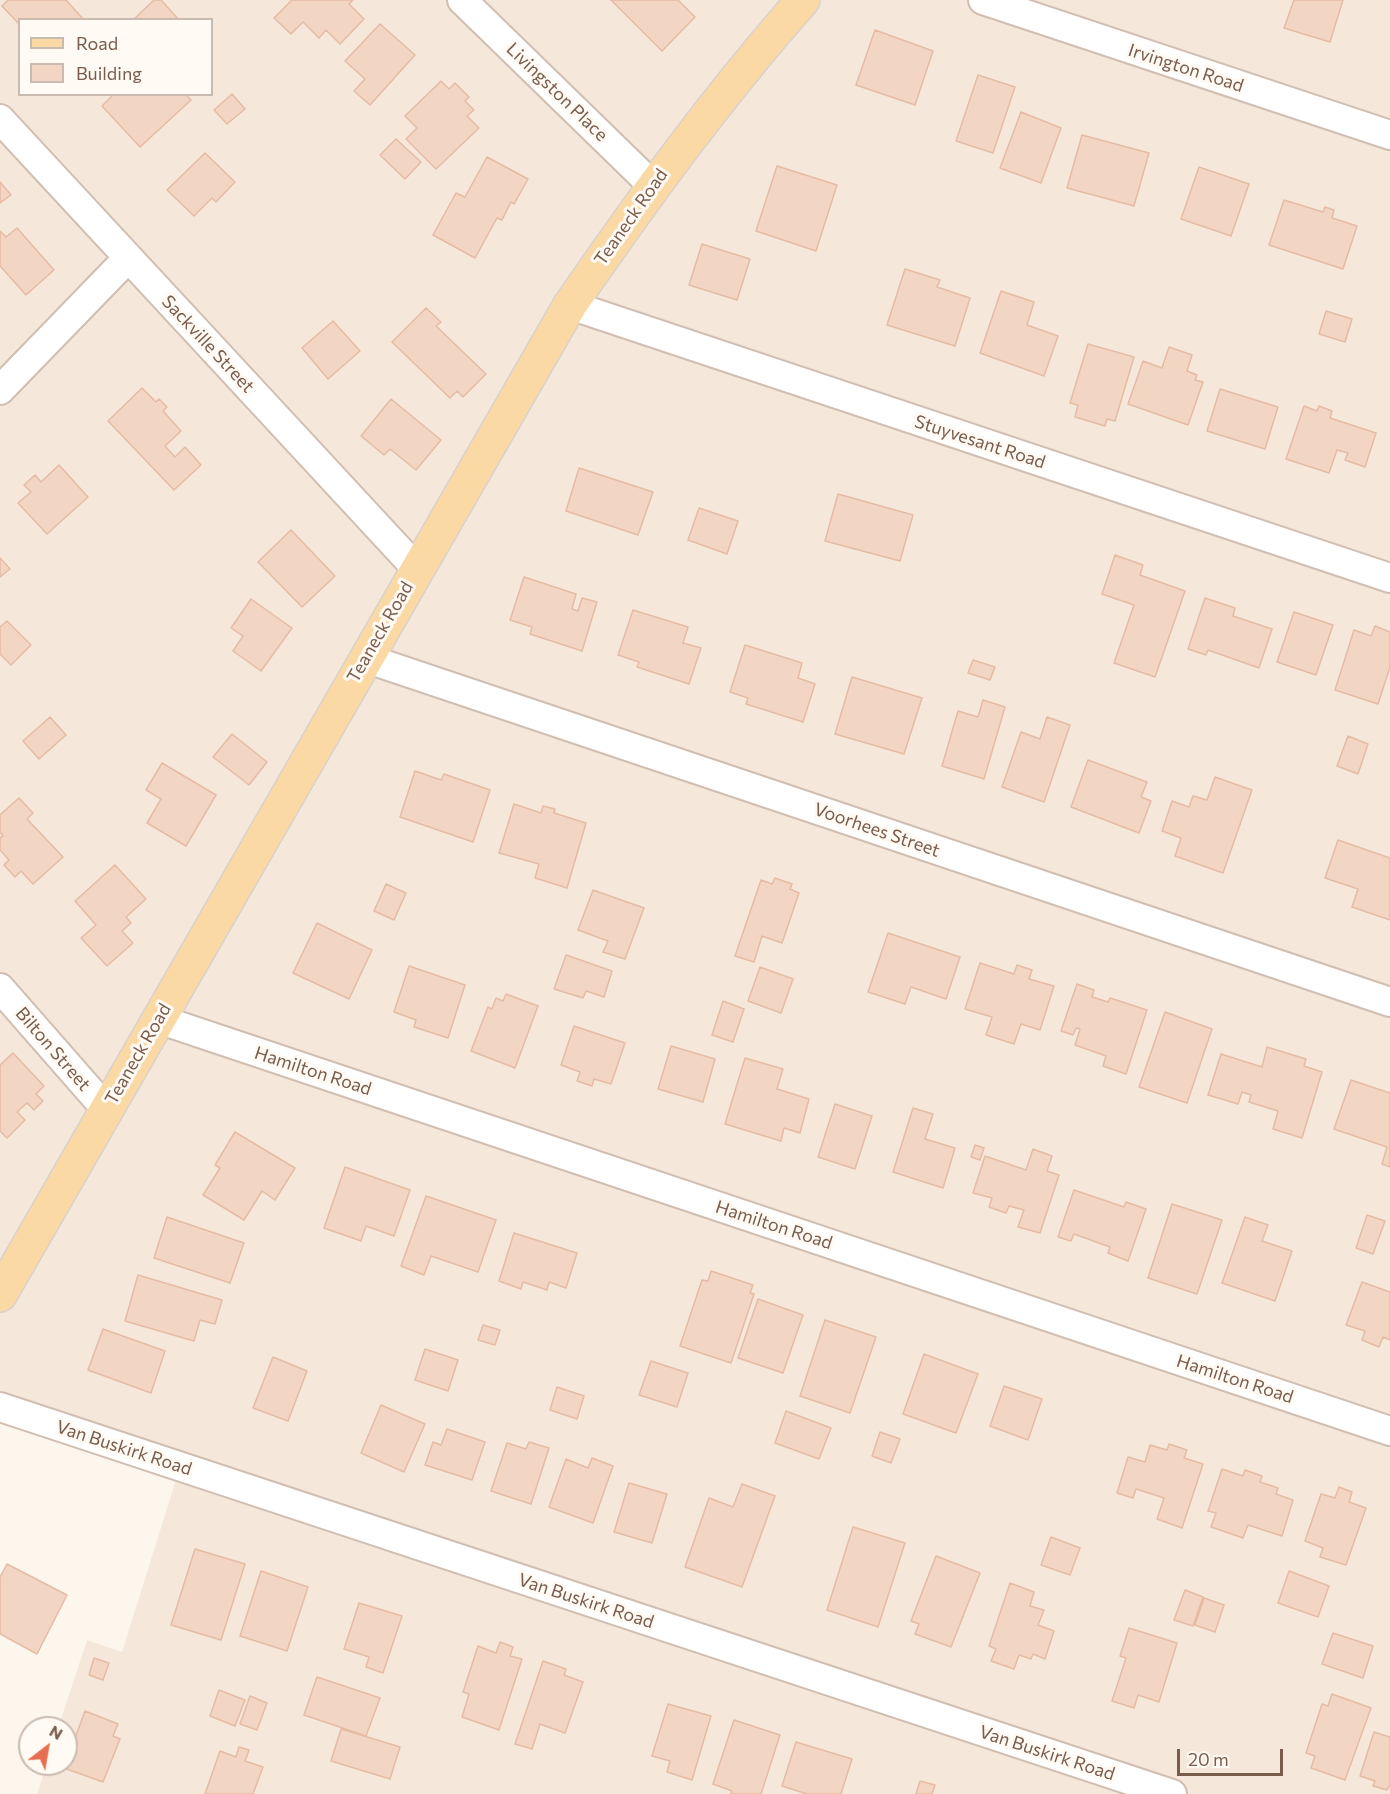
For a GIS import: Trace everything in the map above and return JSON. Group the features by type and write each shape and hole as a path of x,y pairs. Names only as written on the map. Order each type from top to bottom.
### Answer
{"main road":[{"name":"Teaneck Road","path":"0,1294 416,568 570,306 652,185 749,61 803,0"}],"street":[{"name":"Livingston Place","path":"462,0 652,185"},
{"name":"Irvington Road","path":"983,0 1390,135"},
{"name":"Sackville Street","path":"0,119 416,568"},
{"path":"0,390 128,258"},
{"name":"Stuyvesant Road","path":"570,306 1390,578"},
{"name":"Voorhees Street","path":"365,658 1390,1002"},
{"name":"Bilton Street","path":"0,988 106,1109"},
{"name":"Hamilton Road","path":"158,1019 1390,1431"},
{"name":"Van Buskirk Road","path":"0,1407 1172,1794"}],"shaded area":[{"path":"0,0 1390,0 1390,1794 37,1794 43,1776 78,1776 78,1716 62,1716 87,1640 122,1652 180,1467 0,1407"}],"building":[{"path":"8,0 66,0 82,18 18,18 18,23 2,6"},
{"path":"154,0 161,0 177,18 135,18"},
{"path":"292,0 353,0 349,4 364,19 340,44 326,30 319,38 303,22 291,34 274,18"},
{"path":"611,0 678,0 695,17 662,51"},
{"path":"1294,0 1343,0 1330,42 1284,28"},
{"path":"380,24 415,55 370,105 354,91 365,79 345,61"},
{"path":"875,30 933,51 915,105 856,85"},
{"path":"978,75 1015,87 993,153 956,141"},
{"path":"441,81 449,89 455,83 469,97 465,101 474,110 467,116 479,128 436,169 406,139 417,128 405,116"},
{"path":"232,94 245,109 227,124 214,110"},
{"path":"112,96 187,96 191,100 140,147 102,106"},
{"path":"1021,112 1061,128 1041,183 1000,168"},
{"path":"1082,135 1149,153 1134,206 1067,188"},
{"path":"396,139 421,162 405,179 380,155"},
{"path":"205,153 235,182 216,202 212,198 194,216 167,190"},
{"path":"487,157 528,179 514,204 511,202 502,220 497,218 475,258 433,235 456,193 465,197"},
{"path":"777,166 837,185 816,251 756,231"},
{"path":"1199,167 1249,184 1231,236 1181,219"},
{"path":"0,182 11,195 0,203"},
{"path":"1284,200 1323,212 1325,207 1334,210 1332,218 1357,226 1343,269 1269,245"},
{"path":"17,228 54,270 26,295 0,266 0,231 6,237"},
{"path":"702,244 750,259 737,300 689,285"},
{"path":"905,269 940,280 937,287 970,298 955,346 887,325"},
{"path":"1001,291 1034,302 1027,325 1058,336 1044,376 980,353"},
{"path":"426,308 441,322 436,326 486,374 463,397 457,391 450,398 392,342"},
{"path":"1326,311 1352,319 1345,342 1319,334"},
{"path":"333,321 360,351 328,379 302,348"},
{"path":"1088,344 1134,357 1115,421 1107,419 1105,426 1075,417 1078,405 1070,403"},
{"path":"1169,347 1192,355 1187,371 1197,375 1195,380 1203,382 1188,425 1128,404 1143,361 1162,368"},
{"path":"142,388 156,402 159,399 167,407 163,411 181,431 165,446 175,457 185,447 201,465 174,490 108,421"},
{"path":"1220,389 1278,407 1265,449 1207,431"},
{"path":"391,399 441,440 416,470 390,449 384,455 361,436"},
{"path":"1304,406 1317,411 1319,406 1332,411 1330,418 1376,433 1365,467 1345,460 1348,453 1337,450 1329,473 1286,459"},
{"path":"59,465 88,497 47,534 18,503 31,492 24,485 35,475 41,482"},
{"path":"579,468 653,492 638,535 566,511"},
{"path":"838,494 913,515 900,561 825,541"},
{"path":"699,508 738,521 727,554 688,540"},
{"path":"291,530 335,576 302,607 258,562"},
{"path":"1115,555 1143,565 1140,575 1185,591 1155,677 1114,663 1134,605 1102,594"},
{"path":"0,558 10,569 0,577"},
{"path":"524,577 576,594 572,609 578,611 582,598 597,602 582,651 530,634 532,627 510,620"},
{"path":"1205,598 1235,608 1233,616 1272,629 1259,668 1208,650 1206,655 1188,649"},
{"path":"251,599 292,628 261,671 233,651 243,636 231,628"},
{"path":"633,610 688,627 683,643 701,648 689,684 637,667 639,662 618,655"},
{"path":"1294,612 1333,625 1316,675 1277,662"},
{"path":"7,621 31,645 11,665 0,654 0,627"},
{"path":"1375,626 1390,632 1390,667 1378,704 1335,690 1354,630 1371,636"},
{"path":"745,645 802,663 798,678 815,684 803,722 746,704 748,698 730,692"},
{"path":"973,660 995,667 990,680 968,673"},
{"path":"852,677 922,698 904,754 835,734"},
{"path":"983,700 1005,707 984,779 942,766 958,711 978,717"},
{"path":"50,717 66,735 39,759 23,741"},
{"path":"1047,717 1070,725 1044,802 1002,787 1021,732 1040,739"},
{"path":"232,734 267,762 249,785 213,757"},
{"path":"1348,736 1368,744 1358,774 1337,766"},
{"path":"1088,760 1147,782 1141,797 1151,801 1139,833 1071,807"},
{"path":"162,763 216,795 186,846 147,823 161,799 146,790"},
{"path":"415,771 441,780 444,774 490,790 473,842 400,817"},
{"path":"1215,777 1252,790 1223,873 1175,856 1181,838 1162,831 1172,801 1189,807 1193,796 1207,800"},
{"path":"19,798 33,813 27,819 63,857 33,884 21,871 15,877 4,865 9,860 0,850 0,838 3,836 0,832 0,815"},
{"path":"514,804 541,813 543,806 555,809 554,813 586,823 567,888 535,878 539,864 499,853"},
{"path":"1338,840 1390,858 1390,920 1352,907 1358,889 1325,878"},
{"path":"115,865 146,899 126,917 131,923 122,931 133,943 107,966 81,938 96,925 75,901"},
{"path":"775,878 792,884 790,889 799,893 782,943 762,936 754,962 735,956 761,880 772,884"},
{"path":"386,884 406,893 394,920 374,911"},
{"path":"593,890 644,908 625,959 603,952 608,941 578,930"},
{"path":"317,923 372,950 349,999 293,973"},
{"path":"888,933 960,957 946,999 911,987 905,1004 868,992"},
{"path":"566,955 612,971 604,997 586,991 583,998 554,989"},
{"path":"980,963 1014,974 1017,965 1032,970 1029,979 1054,986 1040,1030 1021,1024 1014,1044 986,1035 992,1017 965,1009"},
{"path":"409,966 465,985 448,1038 414,1027 416,1020 394,1012"},
{"path":"760,967 793,979 781,1013 748,1001"},
{"path":"1077,984 1094,990 1092,997 1108,1002 1110,998 1147,1010 1126,1074 1103,1066 1106,1056 1075,1045 1080,1029 1076,1028 1073,1035 1061,1031"},
{"path":"506,994 538,1006 515,1068 471,1051 488,1007 492,1009 496,998 503,1001"},
{"path":"723,1001 744,1009 733,1042 712,1035"},
{"path":"1165,1012 1212,1029 1187,1103 1139,1087"},
{"path":"574,1026 625,1043 611,1084 594,1079 592,1086 577,1081 580,1072 561,1065"},
{"path":"671,1046 715,1059 703,1102 658,1089"},
{"path":"1267,1047 1306,1059 1304,1066 1322,1072 1302,1138 1273,1129 1278,1111 1249,1102 1251,1095 1242,1092 1238,1104 1208,1095 1221,1054 1262,1067"},
{"path":"13,1053 44,1086 36,1094 43,1101 34,1110 27,1103 17,1112 25,1120 7,1138 0,1131 0,1065"},
{"path":"745,1058 783,1069 777,1089 809,1099 800,1133 784,1128 781,1141 725,1124"},
{"path":"1351,1080 1390,1093 1390,1167 1382,1164 1387,1147 1334,1129"},
{"path":"835,1104 872,1116 855,1169 818,1157"},
{"path":"913,1108 933,1114 925,1139 955,1148 943,1188 893,1172"},
{"path":"235,1132 295,1168 275,1200 262,1191 244,1220 203,1195 220,1168 215,1165"},
{"path":"975,1145 984,1148 980,1160 971,1157"},
{"path":"1033,1149 1052,1156 1047,1171 1059,1175 1040,1233 1018,1227 1024,1210 1009,1206 1006,1213 989,1207 992,1198 973,1193 985,1156 1026,1170"},
{"path":"345,1167 410,1190 394,1236 366,1226 361,1241 324,1228"},
{"path":"1074,1190 1124,1207 1126,1202 1146,1209 1128,1261 1108,1253 1110,1247 1074,1234 1071,1241 1058,1237"},
{"path":"426,1196 496,1220 478,1272 431,1256 424,1275 401,1266"},
{"path":"1172,1204 1222,1220 1197,1294 1148,1278"},
{"path":"1367,1215 1385,1221 1373,1254 1356,1248"},
{"path":"167,1217 244,1243 230,1283 154,1258"},
{"path":"1245,1217 1268,1225 1262,1241 1292,1251 1275,1301 1222,1283"},
{"path":"514,1233 577,1253 566,1288 549,1282 547,1290 523,1282 521,1289 499,1281"},
{"path":"711,1271 753,1285 750,1293 754,1294 731,1363 680,1346 702,1280 708,1281"},
{"path":"138,1275 222,1300 215,1324 200,1320 194,1341 125,1321"},
{"path":"1362,1282 1390,1292 1390,1340 1383,1337 1379,1347 1362,1340 1365,1331 1346,1325"},
{"path":"758,1299 803,1315 783,1373 738,1358"},
{"path":"825,1320 876,1337 850,1413 800,1396"},
{"path":"483,1325 500,1330 495,1345 478,1340"},
{"path":"103,1329 165,1351 151,1393 88,1370"},
{"path":"425,1349 458,1360 448,1391 415,1380"},
{"path":"924,1354 978,1374 956,1433 903,1414"},
{"path":"273,1357 307,1371 288,1421 253,1408"},
{"path":"651,1361 688,1373 677,1407 639,1395"},
{"path":"1004,1386 1042,1399 1028,1440 990,1426"},
{"path":"557,1387 584,1396 577,1419 550,1410"},
{"path":"381,1405 425,1424 404,1472 361,1453"},
{"path":"786,1411 831,1428 819,1459 775,1443"},
{"path":"447,1429 485,1442 472,1480 425,1465 433,1442 441,1445"},
{"path":"880,1432 900,1439 891,1463 872,1456"},
{"path":"529,1442 549,1448 531,1504 491,1491 507,1443 526,1449"},
{"path":"1169,1444 1187,1450 1184,1458 1203,1464 1182,1528 1157,1519 1164,1498 1136,1489 1133,1498 1117,1493 1128,1457 1145,1462 1150,1445 1167,1450"},
{"path":"592,1458 613,1466 593,1523 549,1507 566,1459 588,1468"},
{"path":"1222,1469 1243,1476 1245,1470 1262,1476 1260,1482 1278,1488 1276,1494 1293,1500 1282,1536 1248,1525 1243,1538 1211,1527 1216,1513 1208,1511"},
{"path":"629,1483 667,1494 652,1543 614,1532"},
{"path":"742,1484 775,1496 742,1587 685,1567 709,1498 733,1507"},
{"path":"1339,1487 1352,1492 1349,1502 1366,1508 1346,1565 1320,1557 1323,1548 1305,1541 1321,1494 1335,1498"},
{"path":"853,1527 905,1543 878,1627 827,1610"},
{"path":"1051,1537 1080,1548 1070,1575 1041,1565"},
{"path":"195,1549 245,1564 221,1640 171,1625"},
{"path":"936,1556 980,1573 951,1647 915,1634 919,1624 911,1621"},
{"path":"7,1564 67,1595 37,1654 0,1634 0,1577"},
{"path":"261,1571 308,1587 287,1651 240,1636"},
{"path":"1289,1571 1329,1586 1318,1617 1278,1603"},
{"path":"1010,1583 1034,1592 1030,1606 1044,1610 1038,1625 1054,1631 1045,1659 1033,1654 1031,1659 1019,1655 1014,1669 991,1661 996,1649 989,1646"},
{"path":"1185,1590 1203,1597 1193,1626 1174,1620"},
{"path":"1204,1598 1224,1605 1215,1632 1195,1625"},
{"path":"359,1603 402,1616 383,1673 366,1667 369,1657 344,1649"},
{"path":"1129,1628 1177,1643 1159,1702 1138,1695 1134,1708 1112,1701 1126,1658 1120,1656"},
{"path":"1333,1633 1373,1646 1363,1678 1322,1664"},
{"path":"500,1642 513,1647 510,1656 522,1659 499,1730 462,1717 469,1694 463,1692 478,1646 496,1653"},
{"path":"94,1658 109,1663 103,1680 89,1675"},
{"path":"543,1661 566,1669 564,1675 583,1682 565,1733 540,1724 532,1749 515,1744"},
{"path":"317,1677 380,1698 366,1736 304,1715"},
{"path":"219,1690 245,1700 235,1726 210,1716"},
{"path":"1332,1694 1371,1708 1345,1780 1311,1768 1315,1756 1306,1753 1322,1704 1328,1706"},
{"path":"250,1696 267,1703 257,1730 240,1724"},
{"path":"668,1704 711,1716 692,1780 667,1772 670,1761 652,1756"},
{"path":"85,1711 118,1724 113,1736 120,1739 103,1782 78,1773 78,1730"},
{"path":"734,1720 780,1735 761,1794 731,1794 732,1791 713,1784"},
{"path":"341,1729 400,1747 390,1779 331,1761"},
{"path":"1374,1732 1390,1737 1390,1785 1387,1790 1373,1786 1375,1781 1360,1776"},
{"path":"796,1742 852,1759 841,1794 807,1794 782,1786"},
{"path":"239,1747 249,1750 245,1761 263,1767 253,1794 205,1794 220,1751 236,1757"},
{"path":"920,1781 935,1785 932,1794 916,1794"}]}
